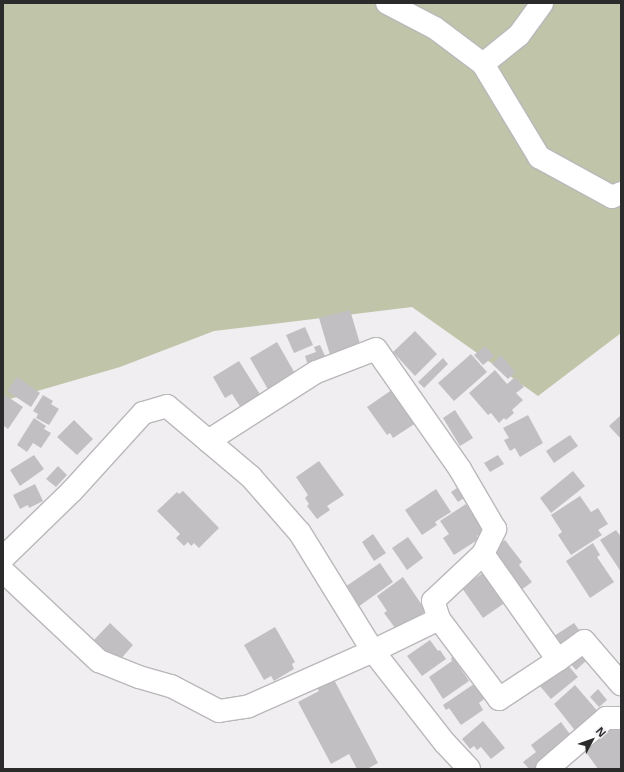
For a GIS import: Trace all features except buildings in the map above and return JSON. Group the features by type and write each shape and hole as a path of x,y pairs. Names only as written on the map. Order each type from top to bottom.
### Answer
{"street":[{"path":"387,3 394,8 435,28 483,64 539,157 612,197 621,193"},
{"path":"483,64 519,35 542,3"},
{"path":"208,440 316,372 376,349 460,469 495,529 483,554 433,601 439,619 499,699 584,641 621,684"},
{"path":"3,558 72,491 143,413 167,406 251,477 300,533 374,651 445,743 469,769"},
{"path":"483,554 558,660"},
{"path":"3,571 99,661 139,677 171,686 219,711 249,706 374,651 439,619"},
{"path":"547,769 606,718 621,718"}],"green space":[{"path":"3,3 621,3 621,333 538,396 412,307 214,331 120,367 3,401"}]}
